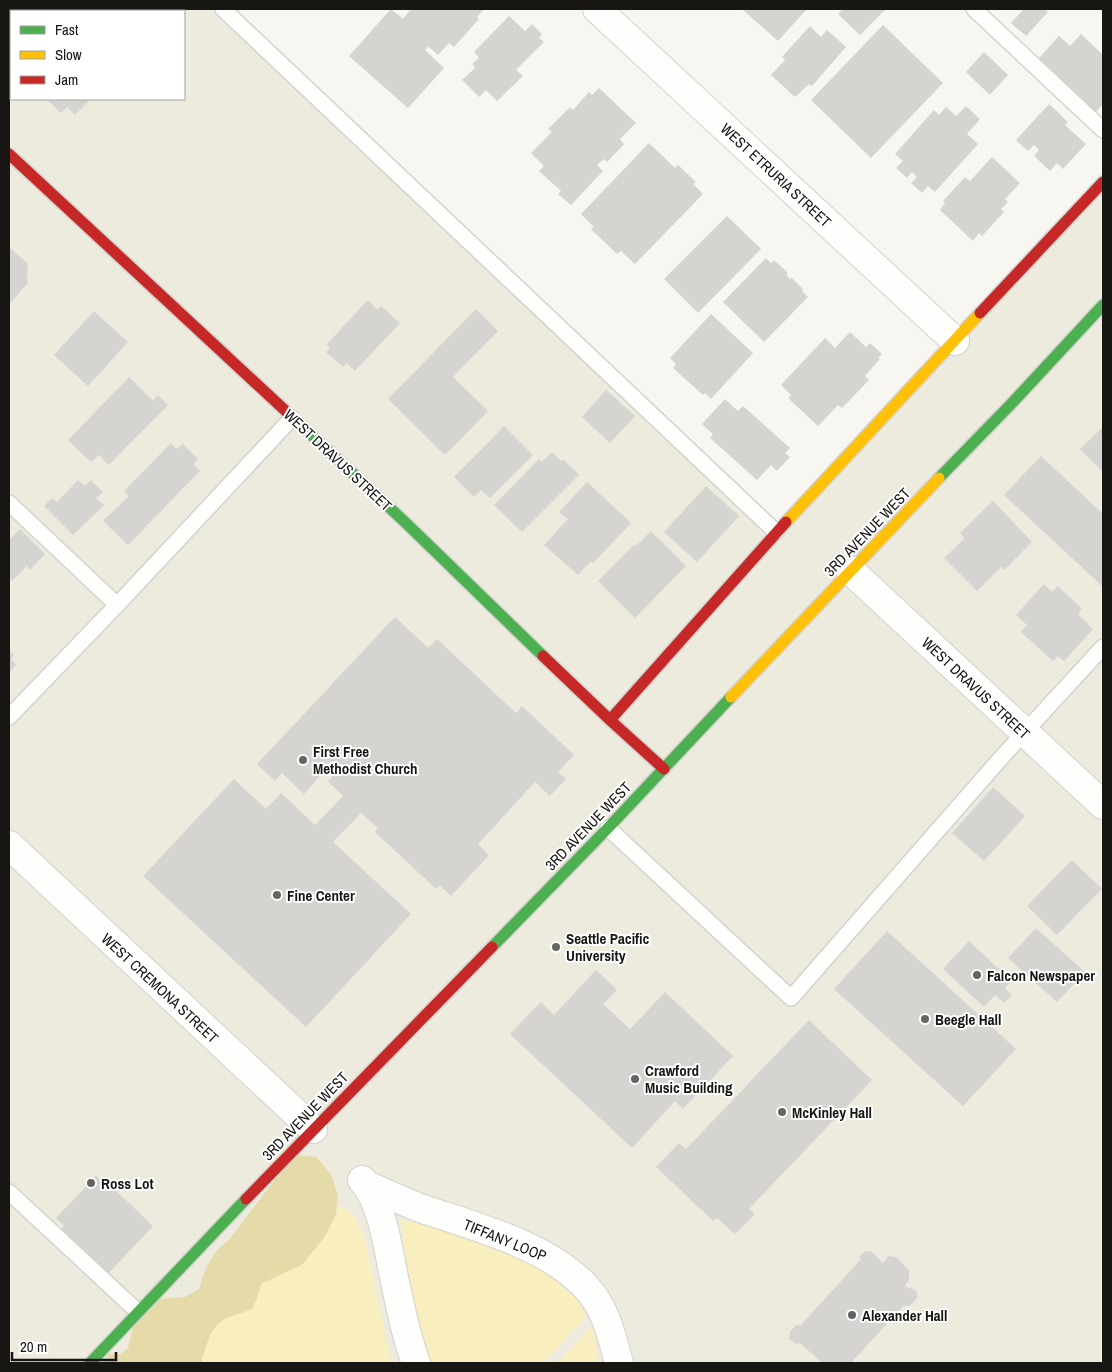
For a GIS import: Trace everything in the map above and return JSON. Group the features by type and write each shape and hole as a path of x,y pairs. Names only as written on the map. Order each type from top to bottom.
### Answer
{"street":[{"name":"WEST ETRURIA STREET","path":"597,9 955,341"},
{"name":"WEST DRAVUS STREET","path":"9,154 407,524 610,720 664,769"},
{"path":"610,720 776,532 1103,182"},
{"name":"3RD AVENUE WEST","path":"90,1363 313,1129 608,828 850,570 1013,402 1103,304"},
{"name":"WEST DRAVUS STREET","path":"850,570 1103,805"},
{"name":"WEST CREMONA STREET","path":"9,845 313,1129"},
{"name":"TIFFANY LOOP","path":"416,1363 411,1350 382,1220 364,1182 420,1208 508,1239 556,1261 587,1288 600,1308 610,1326 618,1363"}],"lane":[{"path":"223,9 776,532"},
{"path":"974,9 1103,130"},
{"path":"9,717 292,418"},
{"path":"9,503 117,605"},
{"path":"608,828 791,998 1024,733 1103,647"},
{"path":"9,1192 137,1312"}],"shaded area":[{"name":"Seattle Pacific University","path":"9,9 223,9 776,531 1103,186 1103,1363 9,1363"},
{"path":"294,1155 316,1157 331,1174 338,1196 336,1214 326,1235 303,1264 261,1284 251,1310 228,1318 216,1326 208,1340 201,1363 105,1363 108,1354 120,1354 128,1348 133,1326 156,1299 185,1297 199,1289 206,1268 213,1256 228,1241"},
{"path":"337,1206 348,1210 358,1223 365,1240 391,1363 201,1363 211,1332 220,1321 234,1315 257,1298 261,1284 303,1264 336,1214"},
{"path":"401,1220 451,1229 544,1271 576,1299 583,1309 585,1318 543,1363 428,1363 409,1288"},
{"path":"592,1326 598,1363 558,1363"}],"building":[{"path":"9,9 39,9 10,10 9,41"},
{"path":"128,9 150,9 148,10"},
{"path":"391,9 403,19 411,9 484,9 477,17 479,19 454,47 449,43 438,55 428,46 425,50 444,68 408,108 349,56"},
{"path":"742,9 807,9 778,41"},
{"path":"843,9 886,9 860,35 838,14"},
{"path":"1024,9 1044,9 1048,12 1026,36 1011,23"},
{"path":"509,16 525,31 532,24 542,34 539,38 544,42 516,70 523,76 497,101 486,90 479,97 462,80 475,68 472,64 479,58 474,52"},
{"path":"883,25 943,83 871,158 811,100"},
{"path":"810,26 821,37 827,30 846,47 812,86 809,84 795,97 771,75 785,60 782,57"},
{"path":"1081,34 1103,55 1103,104 1096,112 1039,58 1059,36 1070,46"},
{"path":"984,52 1008,75 990,95 966,72"},
{"path":"599,88 636,123 620,139 624,144 607,162 604,159 597,165 603,171 571,205 558,194 561,191 539,171 544,166 531,153 552,132 548,129 570,107 573,110 589,92 592,95"},
{"path":"47,100 90,100 75,115 67,107 61,113"},
{"path":"1049,104 1068,122 1065,125 1086,144 1063,169 1057,163 1050,171 1034,156 1039,150 1034,145 1028,151 1016,140"},
{"path":"966,106 980,119 967,134 978,144 935,192 928,186 922,193 911,183 917,177 912,172 907,178 896,168 903,161 895,154 934,110 939,115 946,107 956,116"},
{"path":"649,143 675,168 678,165 696,182 693,184 703,194 635,264 621,251 617,254 591,229 594,227 581,214"},
{"path":"992,157 1020,183 1005,199 1008,202 1001,209 1004,212 982,236 979,233 973,241 940,210 945,203 943,201 965,177 970,181"},
{"path":"727,216 761,249 698,313 664,279"},
{"path":"9,247 28,264 27,284 9,304"},
{"path":"766,258 771,263 774,260 788,273 786,275 803,289 802,291 808,297 764,342 723,302"},
{"path":"368,300 377,310 381,306 400,323 355,371 347,363 343,367 326,352 330,348 327,344"},
{"path":"476,309 498,331 453,377 488,411 445,455 388,399"},
{"path":"94,311 128,342 88,386 54,355"},
{"path":"711,314 753,353 711,399 705,393 703,395 673,368 676,364 670,358"},
{"path":"850,332 866,347 870,343 882,354 865,376 869,380 842,408 838,405 818,426 788,398 791,395 781,385 825,338 835,348"},
{"path":"129,377 153,401 158,395 168,405 109,465 99,455 91,462 68,440"},
{"path":"606,390 635,416 610,443 582,417"},
{"path":"725,399 738,411 743,406 790,448 785,453 790,457 777,471 771,465 757,480 710,438 713,434 702,424"},
{"path":"504,426 533,455 490,498 481,490 474,497 454,477"},
{"path":"1103,427 1103,472 1080,449"},
{"path":"171,443 177,449 183,444 198,459 193,464 200,471 128,545 103,521 129,496 124,491"},
{"path":"552,452 561,461 563,459 579,475 522,532 494,505 539,459 542,462"},
{"path":"1041,456 1103,514 1103,587 1004,495"},
{"path":"78,480 85,486 91,480 103,492 96,498 104,505 73,535 44,506 52,498 57,502"},
{"path":"587,482 631,523 593,563 591,561 578,575 544,545 568,519 559,512"},
{"path":"706,486 739,516 697,562 664,532"},
{"path":"993,501 1032,542 1004,570 1001,567 977,591 944,558 965,538 960,533"},
{"path":"20,529 45,554 30,570 27,566 12,581 9,577 9,540"},
{"path":"651,531 686,566 635,618 598,581 635,544 636,546"},
{"path":"1044,584 1052,592 1058,586 1082,609 1078,614 1093,629 1064,661 1058,656 1053,661 1021,632 1027,625 1016,615"},
{"path":"395,617 428,648 437,639 516,713 522,706 574,755 558,772 566,779 550,796 535,782 478,844 489,855 451,896 440,885 436,889 375,832 378,828 361,813 333,842 411,914 306,1027 143,876 234,779 266,809 281,793 315,825 343,796 328,781 334,775 327,768 304,794 282,773 275,781 257,764"},
{"path":"9,650 14,655 11,659 16,665 9,673"},
{"path":"993,787 1025,816 984,861 952,833"},
{"path":"1072,860 1102,889 1057,935 1027,906"},
{"path":"1036,928 1085,972 1057,1002 1008,958"},
{"name":"Beegle Hall","path":"887,931 1016,1049 963,1106 834,989"},
{"name":"Falcon Newspaper","path":"969,941 1012,981 1005,988 1012,995 1004,1003 995,995 984,1007 943,969"},
{"name":"Crawford Music Building","path":"596,970 617,990 603,1004 630,1029 665,992 733,1056 683,1109 675,1101 632,1148 510,1034 541,1002 554,1015"},
{"name":"McKinley Hall","path":"809,1020 872,1080 749,1209 755,1214 735,1234 717,1218 713,1221 656,1167 679,1143 686,1149"},
{"path":"96,1176 104,1183 106,1181 153,1226 109,1273 61,1229 64,1226 56,1218"},
{"name":"Alexander Hall","path":"865,1251 872,1252 883,1263 888,1256 896,1257 909,1270 909,1280 905,1285 917,1292 917,1298 910,1306 903,1306 851,1363 822,1363 800,1343 796,1344 789,1339 790,1332 796,1325 801,1325 861,1259 859,1257"}],"traffic: fast":[{"path":"939,478 1103,305"},
{"path":"290,415 407,524 543,656"},
{"path":"492,947 608,828 731,697"},
{"path":"90,1363 246,1199"}],"traffic: slow":[{"path":"786,522 980,313"},
{"path":"731,697 939,478"}],"traffic: jam":[{"path":"9,154 290,415"},
{"path":"980,313 1103,182"},
{"path":"610,720 786,522"},
{"path":"543,656 664,769"},
{"path":"246,1199 492,947"}],"place":[{"name":"First Free Methodist Church","path":"303,760"},
{"name":"Fine Center","path":"277,895"},
{"name":"Seattle Pacific University","path":"556,947"},
{"name":"Falcon Newspaper","path":"977,975"},
{"name":"Beegle Hall","path":"925,1019"},
{"name":"Crawford Music Building","path":"635,1079"},
{"name":"McKinley Hall","path":"782,1112"},
{"name":"Ross Lot","path":"91,1183"},
{"name":"Alexander Hall","path":"852,1315"}]}
